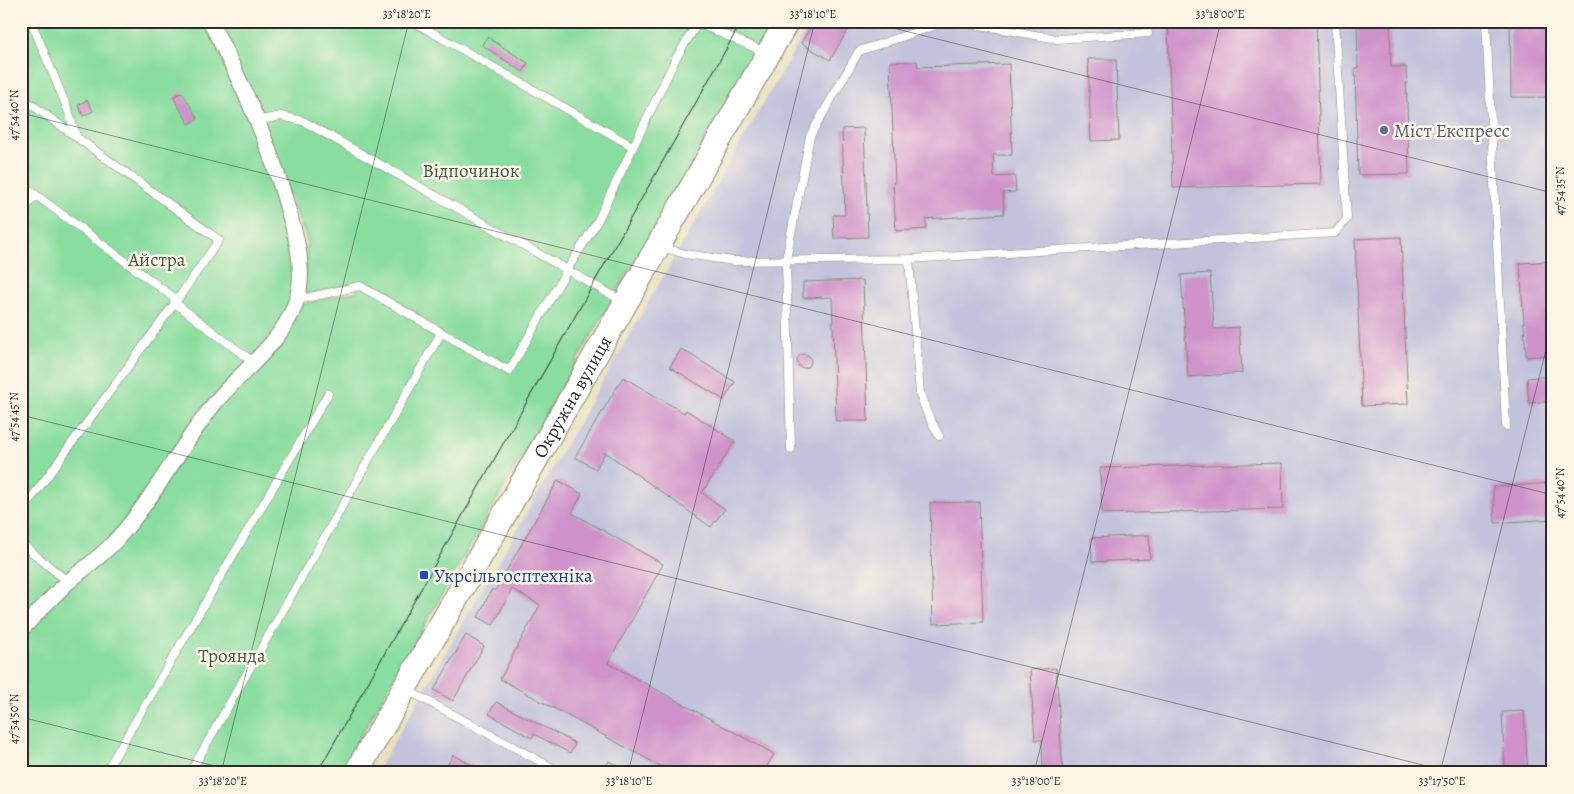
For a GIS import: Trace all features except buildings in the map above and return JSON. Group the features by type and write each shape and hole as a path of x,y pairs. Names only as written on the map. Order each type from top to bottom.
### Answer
{"main road":[{"name":"Окружна вулиця","path":"356,773 787,21"}],"street":[{"path":"21,630 68,582 82,572 118,539 218,400 276,339 291,318 297,300 301,270 299,250 280,178 240,79 210,21"}],"lane":[{"path":"31,21 68,110 76,136"},
{"path":"412,21 632,146"},
{"path":"791,449 786,260 810,136 859,51 949,21"},
{"path":"957,21 1056,39 1148,33"},
{"path":"658,246 685,254 713,259 909,259 1335,233 1346,219 1335,21"},
{"path":"1486,21 1506,426"},
{"path":"297,300 360,286 509,371 566,270 597,222 632,146 696,22 769,54"},
{"path":"21,97 219,240 27,504"},
{"path":"256,120 282,116 302,121 626,303"},
{"path":"21,184 173,297 175,303 254,362"},
{"path":"21,212 36,195"},
{"path":"909,259 920,394 939,436"},
{"path":"190,773 441,333"},
{"path":"105,773 328,394"},
{"path":"21,543 68,582"},
{"path":"404,688 562,773"}],"shaded area":[{"path":"811,21 1553,21 1553,773 376,773"}],"green space":[{"name":"Айстра","path":"21,21 204,21 275,174 296,248 294,304 115,535 82,566 67,569 21,619"},
{"path":"219,21 773,21 339,773 21,773 21,640 69,587 221,402 295,319 304,304 358,291 355,283 304,295 307,239"}],"tram line":[{"path":"317,773 742,21"}],"place":[{"name":"Міст Експресс","path":"1384,130"},
{"name":"Укрсільгосптехніка","path":"424,575"}],"park label":[{"name":"Відпочинок","path":"471,170"},
{"name":"Троянда","path":"232,655"}]}
